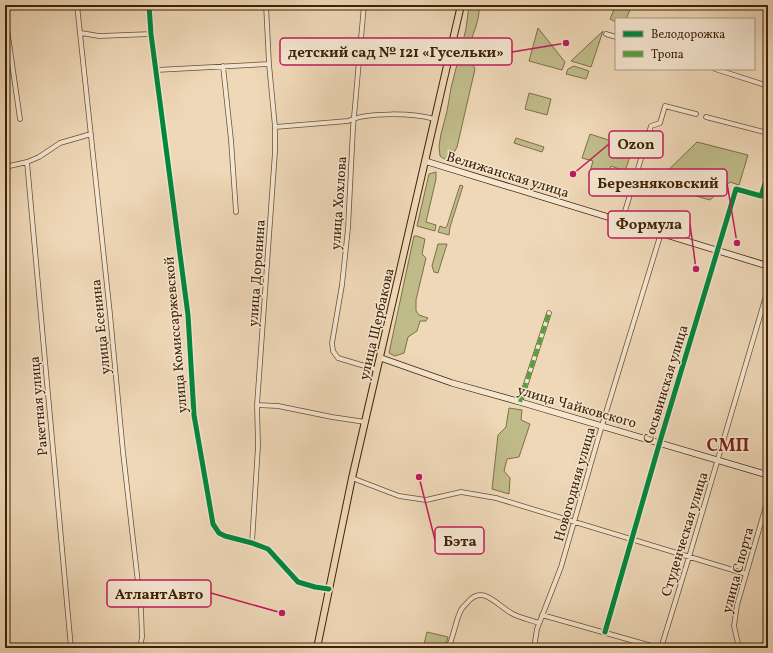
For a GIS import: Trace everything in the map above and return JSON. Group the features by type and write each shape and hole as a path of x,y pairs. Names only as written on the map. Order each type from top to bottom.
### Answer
{"main road":[{"name":"улица Щербакова","path":"317,648 352,478 381,358 424,162 461,5"}],"street":[{"name":"улица Есенина","path":"77,5 123,452 141,609 142,637 140,648"},
{"name":"улица Комиссаржевской","path":"150,5 151,34 188,315 194,415 213,524 219,533 225,536 268,549 298,582 329,589"},
{"name":"улица Доронина","path":"252,543 258,446 257,405 275,152 275,127 269,64 266,5"},
{"name":"улица Хохлова","path":"364,5 354,118 348,228 342,285 332,343 333,352 338,358 378,370"},
{"path":"5,15 20,119"},
{"path":"81,33 98,36 151,34"},
{"path":"606,34 615,37"},
{"path":"156,70 269,64"},
{"path":"223,66 231,140 236,212"},
{"path":"718,70 768,86"},
{"path":"622,221 651,126 660,123 665,106 696,114"},
{"path":"275,127 348,121 354,118 390,115 420,116 434,119"},
{"path":"706,117 768,133"},
{"path":"5,167 27,162 39,157 60,144 91,134"},
{"name":"Ракетная улица","path":"27,162 71,648"},
{"name":"Велижанская улица","path":"424,162 768,266"},
{"name":"Сосьвинская улица","path":"605,632 736,189 761,196 768,174"},
{"name":"Новогодняя улица","path":"534,648 537,628 562,567 602,426 661,233"},
{"name":"Студенческая улица","path":"660,648 689,557 768,289"},
{"path":"520,402 550,313"},
{"name":"улица Чайковского","path":"381,358 433,377 768,475"},
{"path":"257,405 278,406 365,422"},
{"path":"352,478 404,497 426,500 461,492 496,498 746,574"},
{"name":"улица Спорта","path":"739,648 734,626 737,605 768,499"},
{"path":"448,648 461,610 471,598 477,595 484,595 492,598 512,613 539,623"},
{"path":"542,615 660,648"},
{"path":"757,648 768,644"}],"shaded area":[{"path":"469,5 479,5 479,14 470,45 471,60 475,69 457,147 450,160 446,160 440,156 439,146 451,88 466,29"},
{"path":"616,5 630,10 626,18 615,18 615,22 610,19"},
{"path":"538,28 565,62 562,70 529,61"},
{"path":"603,31 591,67 571,61"},
{"path":"574,66 589,71 586,79 566,74 568,69"},
{"path":"529,93 551,99 547,115 525,109"},
{"path":"590,134 633,148 625,171 611,166 606,180 589,175 593,161 582,158"},
{"path":"516,138 544,147 542,152 514,143"},
{"path":"697,142 748,155 739,185 730,182 710,200 654,184"},
{"path":"436,172 436,179 426,222 436,225 435,231 417,226 429,174"},
{"path":"460,185 463,186 450,227 449,235 438,232 440,226 445,228 447,226"},
{"path":"414,236 425,239 422,254 426,258 416,300 416,311 419,315 428,318 426,321 420,321 417,331 408,337 404,353 395,356 389,353"},
{"path":"438,244 447,244 438,273 434,272 432,266"},
{"path":"509,408 522,410 521,420 530,424 519,457 507,459 504,471 510,478 509,494 492,489 498,435 506,427"},
{"path":"427,632 448,637 445,648 423,648"}],"marked path":[{"path":"520,402 549,313"}],"cycle path":[{"path":"149,5 151,34 188,315 194,415 213,524 219,533 225,536 268,549 298,582 329,589"},
{"path":"605,632 661,438 736,189 761,196 768,174"}],"place":[{"name":"детский сад № 121 «Гусельки»","path":"566,43"},
{"name":"Ozon","path":"573,174"},
{"name":"Березняковский","path":"737,243"},
{"name":"Формула","path":"696,269"},
{"name":"Бэта","path":"419,477"},
{"name":"АтлантАвто","path":"282,613"}],"district":[{"name":"СМП","path":"728,445"}]}
